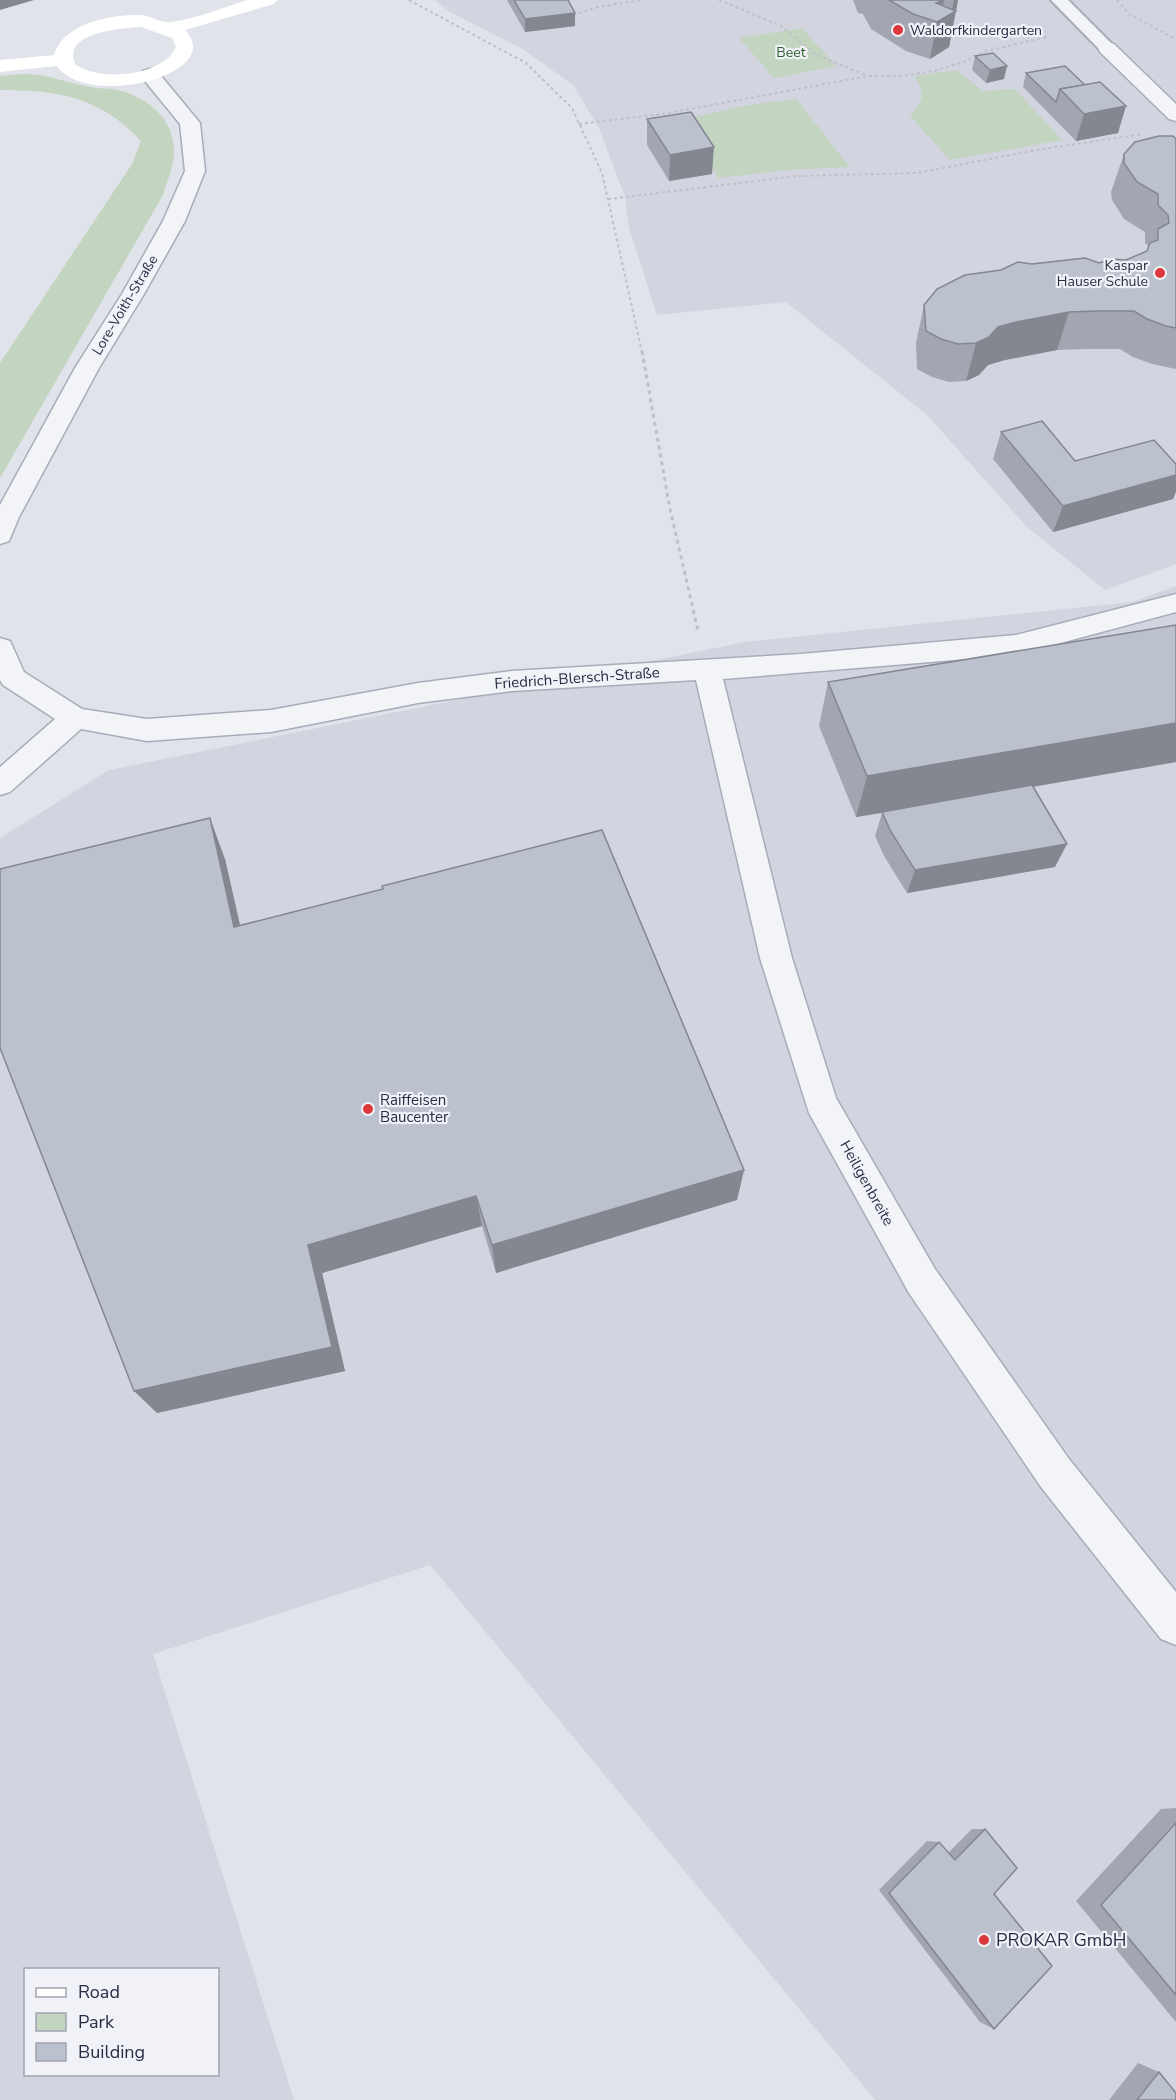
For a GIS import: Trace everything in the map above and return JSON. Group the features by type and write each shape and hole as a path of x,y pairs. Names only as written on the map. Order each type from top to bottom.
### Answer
{"main road":[{"path":"172,28 268,0"},
{"path":"141,21 172,28 181,35 185,44 184,52 177,61 150,75 132,79 94,79 74,72 63,60 64,50 72,40 86,31 104,25 141,21"},
{"path":"0,66 63,60"}],"street":[{"path":"1107,48 1176,115"},
{"name":"Lore-Voith-Straße","path":"0,535 6,517 87,368 133,294 174,221 195,171 190,123 150,75"},
{"name":"Friedrich-Blersch-Straße","path":"75,718 147,730 260,722 418,693 512,681 707,670 1016,645 1176,603"},
{"path":"0,648 13,678 75,718 0,784"},
{"name":"Heiligenbreite","path":"707,670 776,958 821,1102 922,1281 1055,1473 1176,1624"}],"lane":[{"path":"1059,0 1107,48"}],"path":[{"path":"409,0 526,63 572,108 602,173 642,351 670,509 707,670"},
{"path":"570,16 598,7 642,0"},
{"path":"718,0 781,26 815,54 868,76"},
{"path":"1117,0 1130,14 1176,39"},
{"path":"579,124 686,110 868,76 901,76 934,71 963,63 986,51 1089,29"},
{"path":"608,199 632,198 797,176 917,174 1036,150 1153,132"}],"shaded area":[{"path":"435,0 1176,0 1176,564 1105,590 1027,527 927,415 786,302 657,315 629,228 625,197 599,128 573,85 524,50 450,12"},
{"path":"1176,586 1176,2100 875,2100 430,1565 153,1654 294,2100 0,2100 0,838 109,770 745,642 1132,602"}],"green space":[{"name":"Beet","path":"802,28 836,66 774,78 739,38"},
{"path":"957,70 982,91 1015,89 1062,140 950,160 910,116 922,97 914,76"},
{"path":"41,75 90,87 118,90 140,98 165,120 170,130 174,154 163,195 0,478 0,363 132,164 141,141 110,114 77,99 40,92 0,90 0,76"},
{"path":"796,99 850,167 788,170 718,178 684,119 749,105"}],"building":[{"path":"514,0 568,0 575,13 525,19"},
{"path":"889,0 944,0 936,3 956,11 937,22 913,14"},
{"path":"993,53 1007,66 990,70 975,56"},
{"path":"1065,66 1085,85 1060,89 1056,102 1026,73"},
{"path":"1100,82 1126,106 1084,114 1060,89"},
{"path":"691,112 714,147 670,155 647,119"},
{"path":"1159,136 1173,136 1176,139 1176,328 1147,319 1134,311 1097,311 1069,312 1016,322 998,327 989,337 976,343 958,344 926,331 924,305 937,289 965,275 1001,270 1018,262 1032,264 1085,258 1099,263 1112,259 1126,260 1147,251 1150,243 1158,240 1158,229 1169,223 1168,215 1158,205 1158,194 1137,182 1124,163 1124,154 1135,142"},
{"path":"1042,421 1075,461 1154,440 1176,464 1176,475 1063,506 1001,432"},
{"path":"1176,625 1176,723 867,776 828,682"},
{"path":"1032,785 1067,844 915,870 891,832 882,812"},
{"name":"Raiffeisen Baucenter","path":"210,818 234,927 383,889 382,886 602,830 744,1170 492,1245 476,1196 308,1245 332,1347 134,1391 0,1048 0,869"},
{"path":"1176,1823 1176,1995 1101,1905"},
{"path":"985,1829 1017,1868 994,1894 1052,1966 994,2029 889,1893 939,1842 955,1860"},
{"path":"1159,2072 1176,2093 1176,2100 1137,2100"}],"place":[{"name":"Waldorfkindergarten","path":"898,30"},
{"name":"Kaspar Hauser Schule","path":"1160,273"},
{"name":"Raiffeisen Baucenter","path":"368,1109"},
{"name":"PROKAR GmbH","path":"984,1940"}]}
